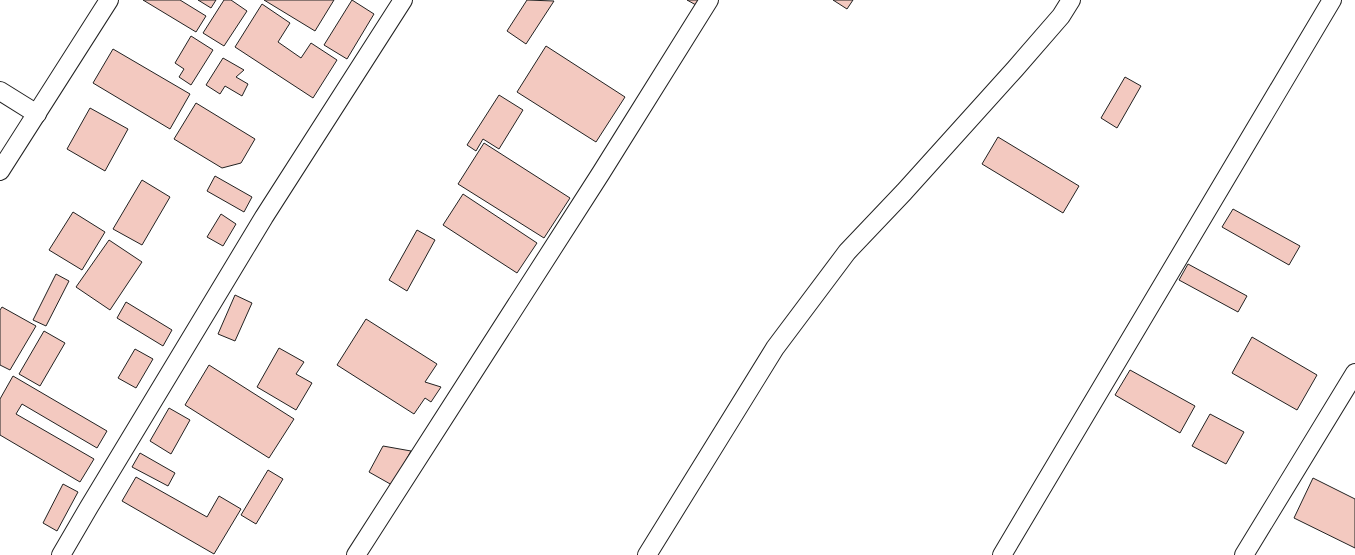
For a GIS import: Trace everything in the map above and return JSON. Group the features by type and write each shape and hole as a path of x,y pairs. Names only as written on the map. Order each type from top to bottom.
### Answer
{"street":[{"path":"0,171 109,0"},
{"path":"61,555 264,217 403,0"},
{"path":"356,555 710,0"},
{"path":"647,555 775,348 847,252 904,192 1015,69 1061,16 1071,0"},
{"path":"1002,555 1332,0"},
{"path":"0,90 37,114"},
{"path":"1244,555 1355,373"}],"building":[{"path":"143,0 180,0 206,16 196,32"},
{"path":"198,0 216,0 211,8"},
{"path":"224,0 231,0 247,11 224,46 203,33"},
{"path":"264,0 334,0 315,31"},
{"path":"352,0 374,14 347,59 324,45"},
{"path":"527,0 554,1 526,44 507,31"},
{"path":"687,0 699,0 696,5"},
{"path":"833,0 853,0 847,9"},
{"path":"262,4 290,23 278,42 301,58 311,43 337,60 313,98 235,47"},
{"path":"191,36 213,50 191,85 179,77 184,69 175,63"},
{"path":"546,46 625,97 596,142 517,92"},
{"path":"113,49 190,94 170,129 93,83"},
{"path":"223,58 244,70 236,77 248,84 242,96 225,86 220,94 206,85"},
{"path":"1125,77 1141,86 1117,128 1101,118"},
{"path":"499,95 523,110 499,149 483,139 476,151 467,145"},
{"path":"196,103 255,139 241,163 222,168 174,139"},
{"path":"90,108 128,129 105,171 67,149"},
{"path":"998,137 1079,186 1063,213 982,164"},
{"path":"484,143 570,198 544,238 458,184"},
{"path":"215,176 252,197 244,212 207,191"},
{"path":"142,180 170,197 142,245 113,229"},
{"path":"463,194 537,243 517,273 443,225"},
{"path":"1233,209 1300,246 1289,265 1222,227"},
{"path":"73,212 105,232 82,270 49,250"},
{"path":"221,214 236,224 223,246 207,237"},
{"path":"417,230 435,240 407,291 389,280"},
{"path":"109,240 142,262 110,310 76,287"},
{"path":"1188,264 1247,296 1238,312 1179,280"},
{"path":"56,274 69,281 46,326 33,320"},
{"path":"235,295 252,303 235,341 218,334"},
{"path":"126,302 172,330 163,346 117,318"},
{"path":"2,307 36,326 10,370 0,365 0,310"},
{"path":"366,319 437,364 425,382 441,387 431,402 425,398 414,414 337,365"},
{"path":"44,331 65,343 40,386 19,374"},
{"path":"1252,337 1317,375 1297,410 1232,373"},
{"path":"279,348 304,362 296,374 312,383 296,410 257,387"},
{"path":"135,349 153,359 136,388 118,378"},
{"path":"209,365 294,419 269,458 185,405"},
{"path":"1130,370 1195,406 1180,433 1115,395"},
{"path":"13,376 107,431 97,448 22,404 16,414 94,459 80,482 0,435 0,399"},
{"path":"169,408 190,420 171,454 150,441"},
{"path":"1210,414 1244,432 1226,464 1192,446"},
{"path":"383,446 411,451 392,485 369,472"},
{"path":"140,453 175,473 168,486 132,467"},
{"path":"268,470 283,479 256,524 241,515"},
{"path":"136,477 207,517 219,496 241,509 214,554 122,501"},
{"path":"1313,478 1355,499 1355,548 1294,518"},
{"path":"63,484 78,492 57,531 43,523"}]}
